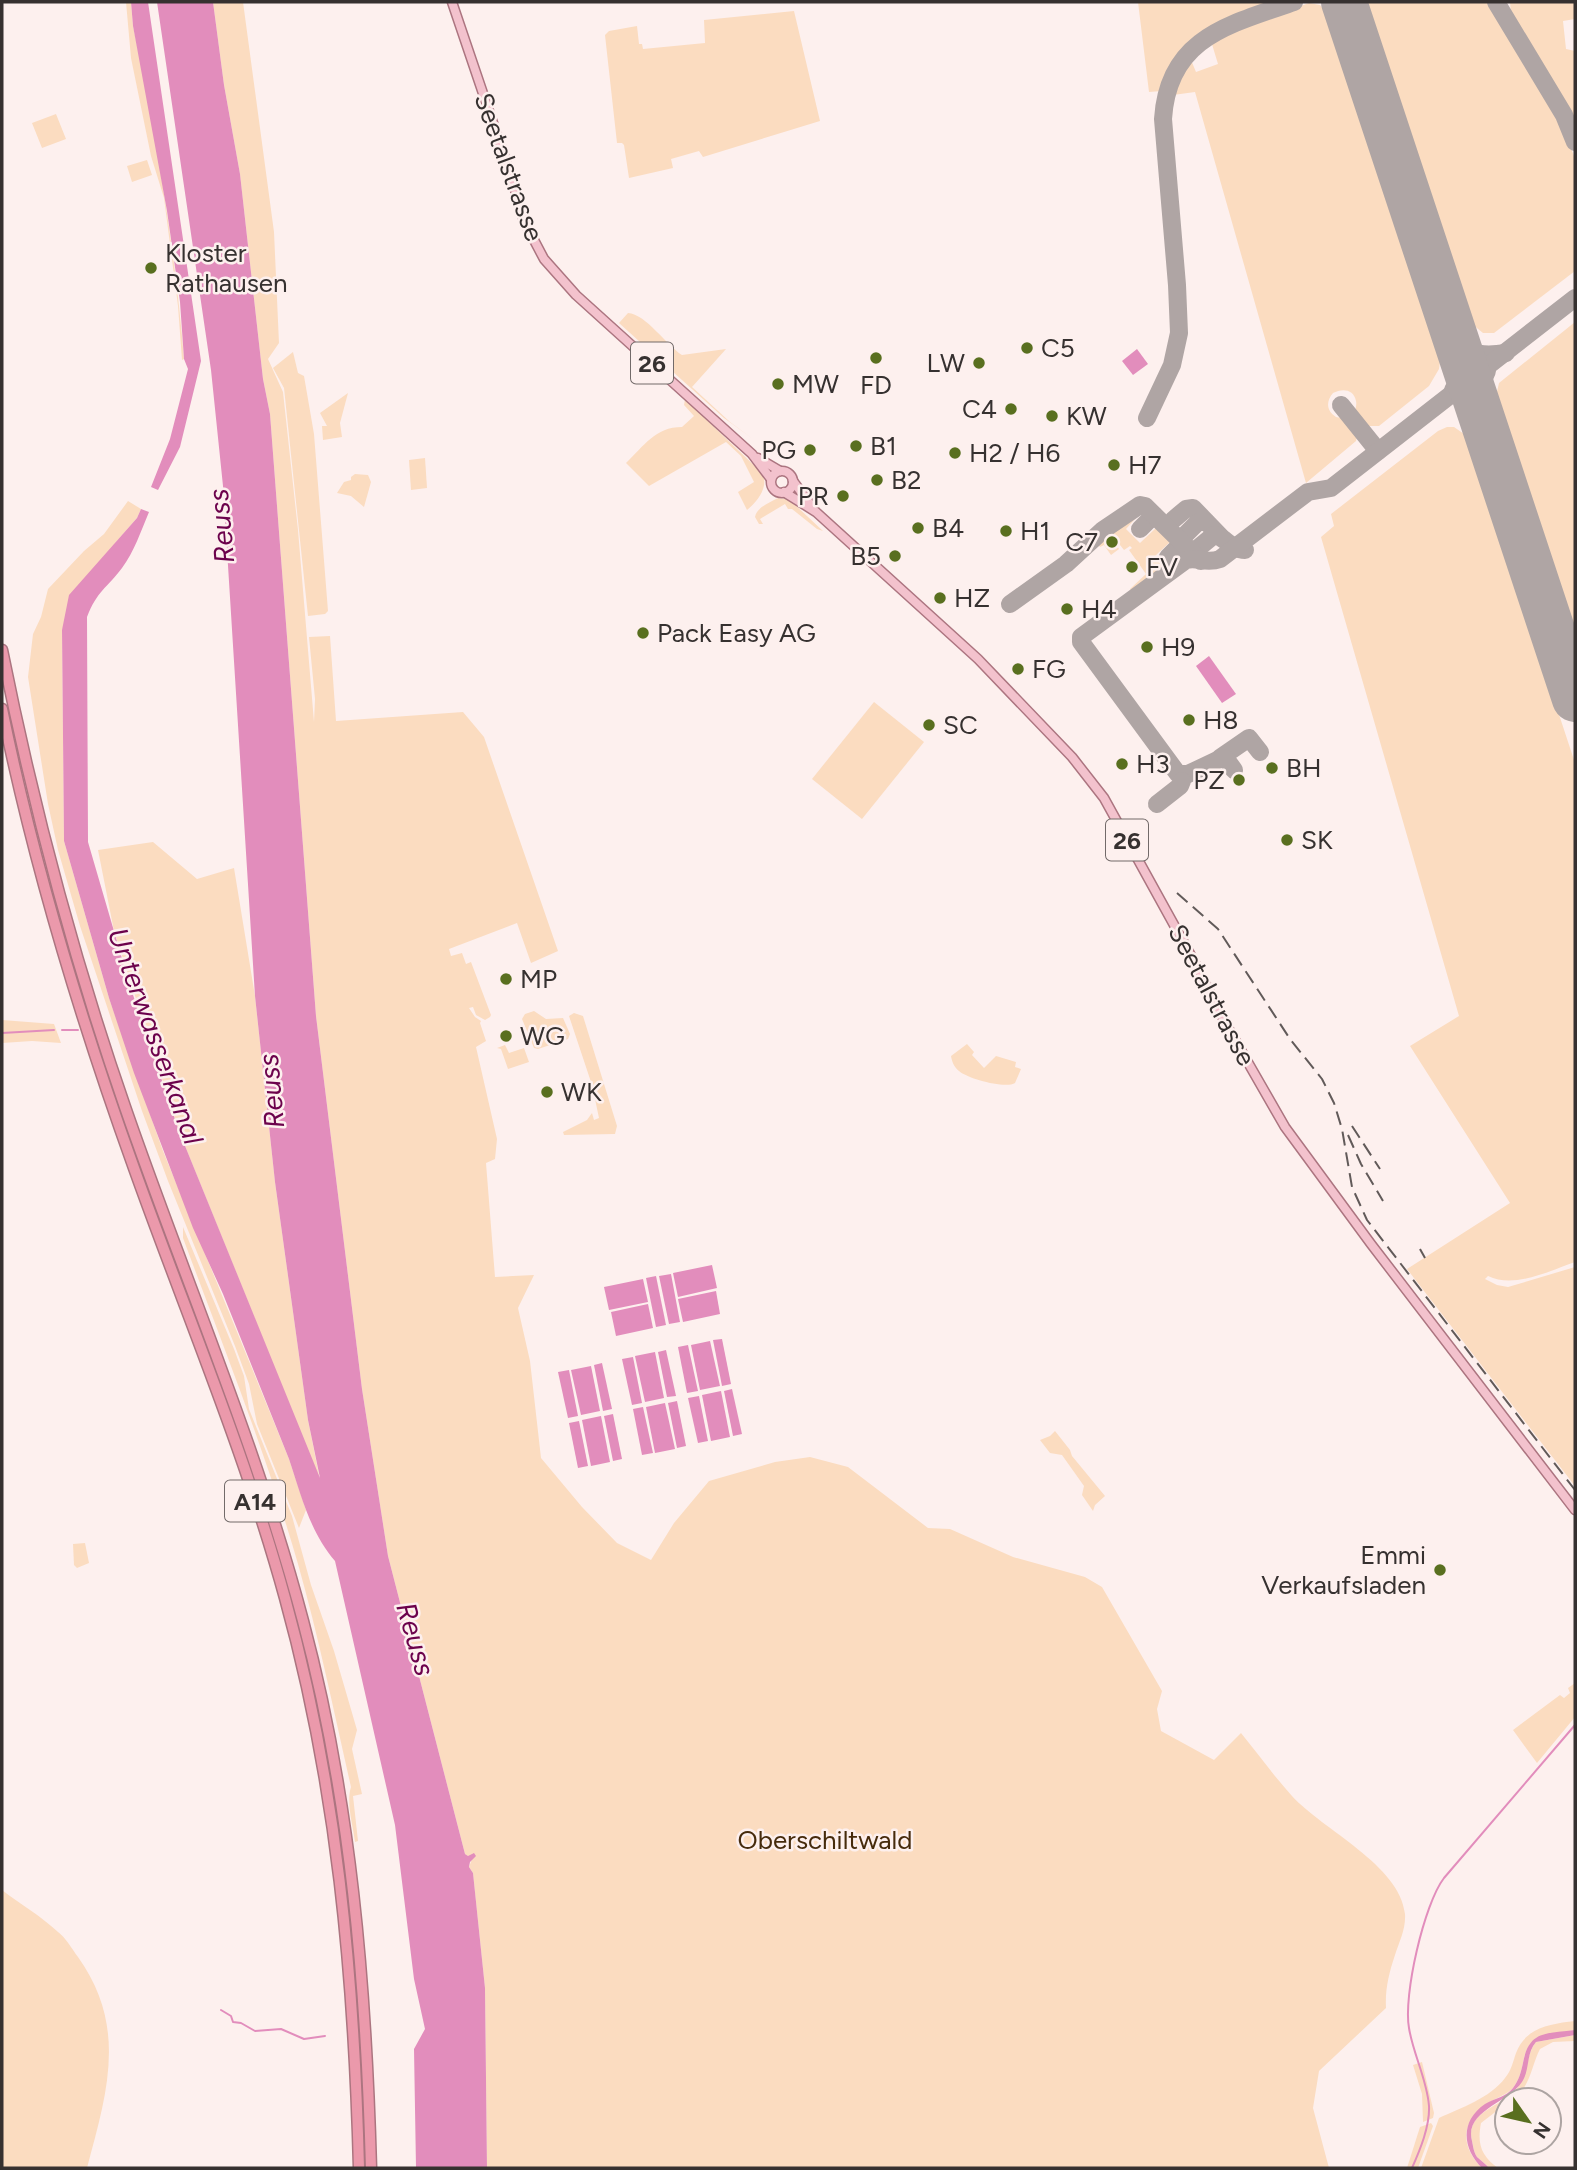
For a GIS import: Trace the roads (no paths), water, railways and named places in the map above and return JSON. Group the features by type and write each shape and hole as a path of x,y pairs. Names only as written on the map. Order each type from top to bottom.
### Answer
{"highway":[{"name":"A14","path":"2,650 34,802 83,980 126,1111 255,1464 284,1553 312,1655 337,1774 354,1892 365,2019 371,2168"},
{"name":"A14","path":"2,709 36,859 82,1016 126,1146 251,1488 302,1663 326,1780 343,1893 354,2025 359,2168"}],"main road":[{"name":"Seetalstrasse","path":"452,2 524,221 544,259 576,295 752,454 771,479"},
{"name":"Seetalstrasse","path":"752,454 780,471"},
{"path":"780,471 789,473 793,481 790,488 784,492 774,489 771,479 780,471"},
{"name":"Seetalstrasse","path":"793,481 816,512"},
{"name":"Seetalstrasse","path":"784,492 816,512 978,659 1072,757 1099,790 1285,1127 1575,1510"}],"water":[{"path":"131,2 148,2 201,361 180,447 158,490 151,487 170,439 188,369 184,359 180,302 167,211 133,26"},
{"name":"Reuss","path":"157,2 213,2 240,174 263,379 270,414 316,1016 362,1389 388,1556 465,1854 468,1856 474,1853 476,1856 469,1867 473,1873 485,1988 487,2168 416,2168 414,2049 425,2029 414,1979 395,1825 335,1561 319,1538 307,1513 289,1459 223,1294 193,1228 134,1073 109,998 64,841 62,630 69,595 137,518 141,509 149,512 134,548 122,568 99,595 87,617 88,842 130,986 179,1131 320,1478 308,1420 275,1182 255,996 223,486 211,370"},
{"path":"1137,349 1148,364 1133,375 1122,361"},
{"path":"1209,656 1236,694 1222,703 1196,666"},
{"path":"712,1265 717,1288 678,1297 673,1273"},
{"path":"671,1274 680,1322 669,1324 659,1276"},
{"path":"656,1276 666,1325 656,1327 646,1278"},
{"path":"643,1279 648,1302 609,1310 604,1287"},
{"path":"716,1291 720,1314 683,1322 678,1299"},
{"path":"648,1304 653,1328 616,1336 611,1312"},
{"path":"722,1339 731,1384 722,1386 713,1340"},
{"path":"710,1341 720,1386 700,1390 691,1345"},
{"path":"688,1345 698,1391 687,1393 678,1347"},
{"path":"666,1350 676,1396 667,1397 658,1352"},
{"path":"655,1352 664,1398 645,1402 635,1356"},
{"path":"633,1357 642,1403 632,1405 622,1359"},
{"path":"602,1363 612,1409 603,1411 594,1365"},
{"path":"591,1366 600,1411 581,1415 571,1370"},
{"path":"569,1370 578,1416 568,1418 558,1372"},
{"path":"732,1389 742,1434 733,1436 724,1391"},
{"path":"721,1391 730,1437 711,1441 702,1395"},
{"path":"699,1396 708,1441 698,1443 688,1398"},
{"path":"677,1401 686,1446 677,1448 668,1403"},
{"path":"665,1403 675,1449 655,1453 646,1407"},
{"path":"643,1407 653,1453 642,1455 633,1409"},
{"path":"613,1414 622,1459 613,1461 604,1416"},
{"path":"601,1416 610,1462 591,1466 582,1420"},
{"path":"579,1421 588,1466 578,1468 569,1423"},
{"path":"1575,2030 1575,2035 1536,2042 1522,2082 1514,2086 1530,2044 1547,2033"},
{"path":"1493,2100 1493,2106 1474,2122 1471,2131 1474,2151 1489,2168 1482,2168 1475,2160 1467,2135 1471,2118"}],"waterway":[{"path":"2,1033 54,1030"},
{"path":"62,1030 78,1030"},
{"path":"1412,2168 1426,2130 1429,2106 1409,2028 1409,1995 1429,1908 1444,1878 1575,1725"},
{"path":"221,2010 231,2016 233,2022 241,2023 255,2031 281,2029 304,2039 325,2036"}],"railway":[{"path":"1177,893 1218,929 1290,1039 1322,1079 1334,1103 1342,1129 1352,1187 1367,1220 1575,1490"},
{"path":"1352,1126 1380,1169"},
{"path":"1348,1135 1361,1164 1383,1201"},
{"path":"1420,1249 1425,1258"}],"place":[{"name":"Kloster Rathausen","path":"151,268"},
{"name":"C5","path":"1027,348"},
{"name":"FD","path":"876,358"},
{"name":"LW","path":"979,363"},
{"name":"MW","path":"778,384"},
{"name":"C4","path":"1011,409"},
{"name":"KW","path":"1052,416"},
{"name":"B1","path":"856,446"},
{"name":"PG","path":"810,450"},
{"name":"H2 / H6","path":"955,453"},
{"name":"H7","path":"1114,465"},
{"name":"B2","path":"877,480"},
{"name":"PR","path":"843,496"},
{"name":"B4","path":"918,528"},
{"name":"H1","path":"1006,531"},
{"name":"C7","path":"1112,542"},
{"name":"B5","path":"895,556"},
{"name":"FV","path":"1132,567"},
{"name":"HZ","path":"940,598"},
{"name":"H4","path":"1067,609"},
{"name":"Pack Easy AG","path":"643,633"},
{"name":"H9","path":"1147,647"},
{"name":"FG","path":"1018,669"},
{"name":"H8","path":"1189,720"},
{"name":"SC","path":"929,725"},
{"name":"H3","path":"1122,764"},
{"name":"BH","path":"1272,768"},
{"name":"PZ","path":"1239,780"},
{"name":"SK","path":"1287,840"},
{"name":"MP","path":"506,979"},
{"name":"WG","path":"506,1036"},
{"name":"WK","path":"547,1092"},
{"name":"Emmi Verkaufsladen","path":"1440,1570"}],"water label":[{"name":"Unterwasserkanal","path":"156,1036"}],"park label":[{"name":"Oberschiltwald","path":"825,1840"}]}
